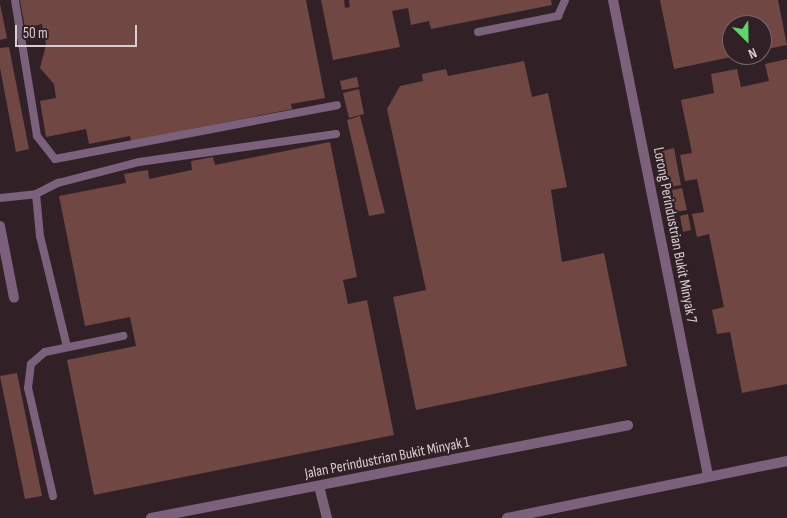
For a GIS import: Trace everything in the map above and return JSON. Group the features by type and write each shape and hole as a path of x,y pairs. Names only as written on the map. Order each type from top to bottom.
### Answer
{"street":[{"name":"Lorong Perindustrian Bukit Minyak 7","path":"612,0 708,476"},
{"path":"0,226 14,298"},
{"name":"Jalan Perindustrian Bukit Minyak 1","path":"151,518 628,426"},
{"path":"507,518 787,461"},
{"path":"320,486 326,518"}],"lane":[{"path":"15,0 37,136 55,159 337,105"},
{"path":"478,32 558,16 565,0"},
{"path":"0,198 36,194 58,183 140,162 336,134"},
{"path":"36,194 40,236 67,347"},
{"path":"53,496 28,388 31,364 45,352 123,336"}],"building":[{"path":"20,0 306,0 325,98 291,104 292,109 131,141 130,136 89,144 86,129 46,137 40,101 56,98 54,84 40,68 46,45 42,24 25,28"},
{"path":"321,0 344,0 345,8 350,7 349,0 551,0 552,5 431,29 429,21 411,25 408,8 392,11 400,47 333,60"},
{"path":"660,0 778,0 787,45 772,48 772,15 722,15 722,59 674,69"},
{"path":"0,4 7,38 0,40"},
{"path":"9,47 29,149 16,152 0,68 0,48"},
{"path":"787,59 787,384 742,393 730,332 717,334 712,310 724,307 709,234 697,237 692,214 704,212 697,179 685,181 680,155 692,153 681,100 714,93 711,74 737,69 741,87 769,81 765,65 772,65 772,62"},
{"path":"524,61 532,97 548,93 567,187 551,190 562,262 604,253 627,366 416,410 393,297 426,290 387,109 400,86 423,81 422,74 446,69 448,76"},
{"path":"357,77 359,87 342,90 340,81"},
{"path":"359,89 364,114 349,118 343,93"},
{"path":"360,116 385,213 369,216 347,120"},
{"path":"330,142 357,277 343,280 348,304 367,300 394,435 94,495 67,360 136,346 130,317 85,326 59,196 126,183 124,174 148,170 149,179 192,170 191,161 213,157 215,165"},
{"path":"674,148 681,185 670,187 662,151"},
{"path":"682,188 687,210 676,212 672,190"},
{"path":"688,214 691,230 683,232 680,216"},
{"path":"17,373 42,496 25,499 0,376"}]}
